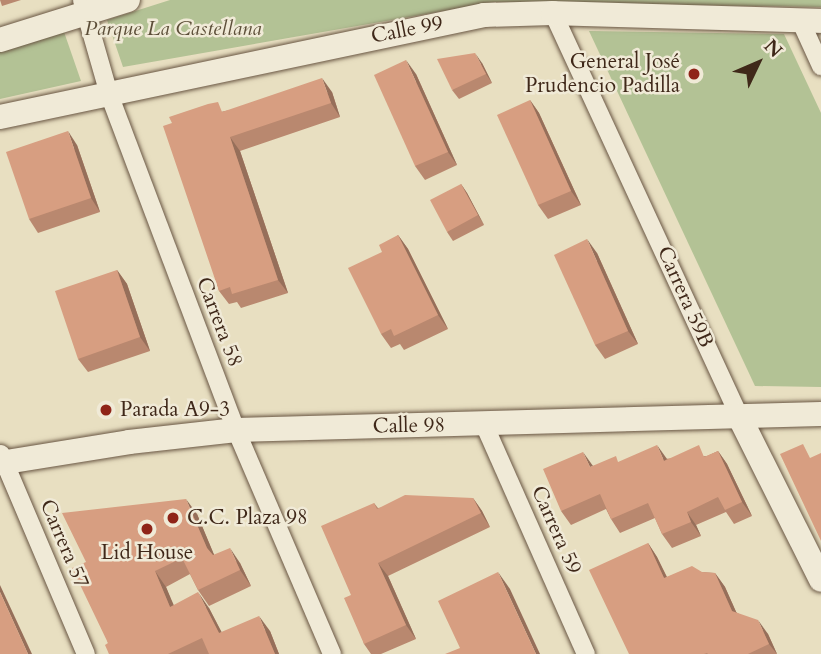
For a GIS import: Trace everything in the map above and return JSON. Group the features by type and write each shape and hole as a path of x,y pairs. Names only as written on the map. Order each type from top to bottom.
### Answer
{"street":[{"path":"0,40 84,7 128,0"},
{"name":"Carrera 58","path":"84,7 109,94 236,430 332,654"},
{"name":"Calle 99","path":"0,117 484,15 554,12 811,20"},
{"name":"Carrera 59B","path":"554,12 739,416 821,580"},
{"path":"811,20 821,66"},
{"name":"Calle 98","path":"1,459 236,430 821,414"},
{"name":"Carrera 59","path":"484,424 586,654"},
{"name":"Carrera 57","path":"1,459 86,654"}],"green space":[{"name":"Parque La Castellana","path":"170,0 821,0 821,7 495,2 123,67 107,20"},
{"path":"63,29 81,81 0,99 0,47"},
{"path":"589,31 784,34 821,113 821,387 755,386"}],"building":[{"path":"475,53 486,74 452,90 437,59"},
{"path":"406,60 448,152 415,166 374,75"},
{"path":"322,78 331,103 230,137 278,280 232,294 230,287 219,291 163,126 172,123 169,117 208,104 218,102 222,112"},
{"path":"530,100 571,191 538,205 497,115"},
{"path":"68,131 91,198 29,219 6,152"},
{"path":"461,184 478,215 447,232 430,200"},
{"path":"398,235 438,315 394,336 391,329 381,334 348,268 382,252 379,245"},
{"path":"587,239 628,331 595,345 554,255"},
{"path":"117,270 140,337 78,359 55,291"},
{"path":"803,444 810,458 821,453 821,541 780,454"},
{"path":"657,445 664,461 699,445 704,457 718,451 742,502 725,510 718,497 687,512 691,522 662,534 648,503 611,519 600,494 561,511 543,469 583,452 590,467 616,456 618,462"},
{"path":"405,495 473,498 481,513 378,563 406,625 364,644 344,598 351,595 321,526 374,503 377,509"},
{"path":"186,499 207,548 213,555 230,548 240,570 198,590 182,558 155,571 170,607 198,592 219,633 259,616 275,654 209,654 202,638 168,654 109,654 105,645 108,643 72,568 86,562 62,513"},
{"path":"648,543 664,578 692,566 702,572 715,573 732,611 758,620 769,644 748,654 629,654 589,570"},
{"path":"498,572 536,654 445,654 460,648 438,601"},
{"path":"0,592 28,654 0,654"}],"place":[{"name":"General José Prudencio Padilla","path":"694,74"},
{"name":"Parada A9-3","path":"106,410"},
{"name":"C.C. Plaza 98","path":"173,518"},
{"name":"Lid House","path":"147,529"}]}
